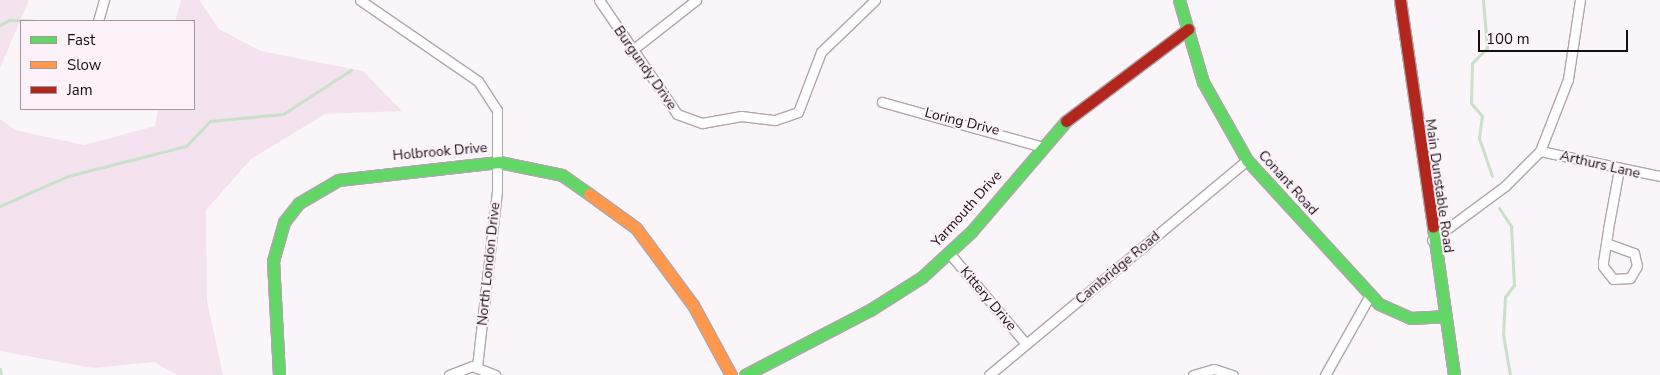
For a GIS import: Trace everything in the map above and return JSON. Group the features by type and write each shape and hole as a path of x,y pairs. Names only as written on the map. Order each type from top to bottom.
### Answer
{"street":[{"path":"98,20 104,0"},
{"name":"North London Drive","path":"360,0 489,94 498,117 499,162 477,366"},
{"name":"Burgundy Drive","path":"599,0 631,51 685,120 782,119 803,107 821,52 875,0"},
{"path":"631,51 696,0"},
{"name":"Conant Road","path":"1179,0 1217,113 1247,160 1370,295 1399,316 1444,316"},
{"name":"Main Dunstable Road","path":"1400,0 1432,240 1454,375"},
{"path":"1432,240 1505,186 1540,151 1568,80 1579,0"},
{"name":"Yarmouth Drive","path":"745,375 870,310 950,254 1040,146 1075,113 1188,29"},
{"name":"Loring Drive","path":"882,102 1040,146"},
{"name":"Arthurs Lane","path":"1540,151 1619,169 1660,176"},
{"name":"Cambridge Road","path":"989,375 1247,160"},
{"name":"Holbrook Drive","path":"279,375 273,261 284,222 299,203 338,180 499,162 562,175 636,228 687,297 732,375"},
{"path":"1606,242 1634,253 1637,266 1630,278 1616,280 1605,272 1606,242 1619,169"},
{"name":"Kittery Drive","path":"950,254 1026,344"},
{"path":"1325,375 1370,295"},
{"path":"448,375 462,368 477,366 494,375"},
{"path":"1193,375 1214,369 1233,375"}],"shaded area":[{"path":"0,0 29,0 20,20 0,68"},
{"path":"181,0 199,0 219,29 261,51 363,71 402,111 325,114 251,159 206,210 207,301 223,375 177,375 154,362 93,368 0,351 0,119 15,130 84,145 155,126 158,110 195,110 195,20 175,20"}],"waterway":[{"path":"1483,0 1487,48 1472,63 1471,103 1482,116 1479,138 1492,176"},
{"path":"0,25 9,20 20,20"},
{"path":"0,206 68,176 186,146 210,121 283,114 351,70"},
{"path":"1499,208 1511,226 1514,285 1505,297 1503,334 1510,375"},
{"path":"0,369 1,375"}],"traffic: fast":[{"path":"1179,0 1203,82 1247,160 1379,304 1410,318 1444,316"},
{"path":"745,375 870,310 922,277 971,232 1066,121"},
{"path":"279,375 273,261 284,222 299,203 338,180 499,162 562,175 589,194"},
{"path":"1433,227 1454,375"}],"traffic: slow":[{"path":"589,194 636,228 693,305 731,375"}],"traffic: jam":[{"path":"1400,0 1433,227"},
{"path":"1066,121 1188,29"}]}
